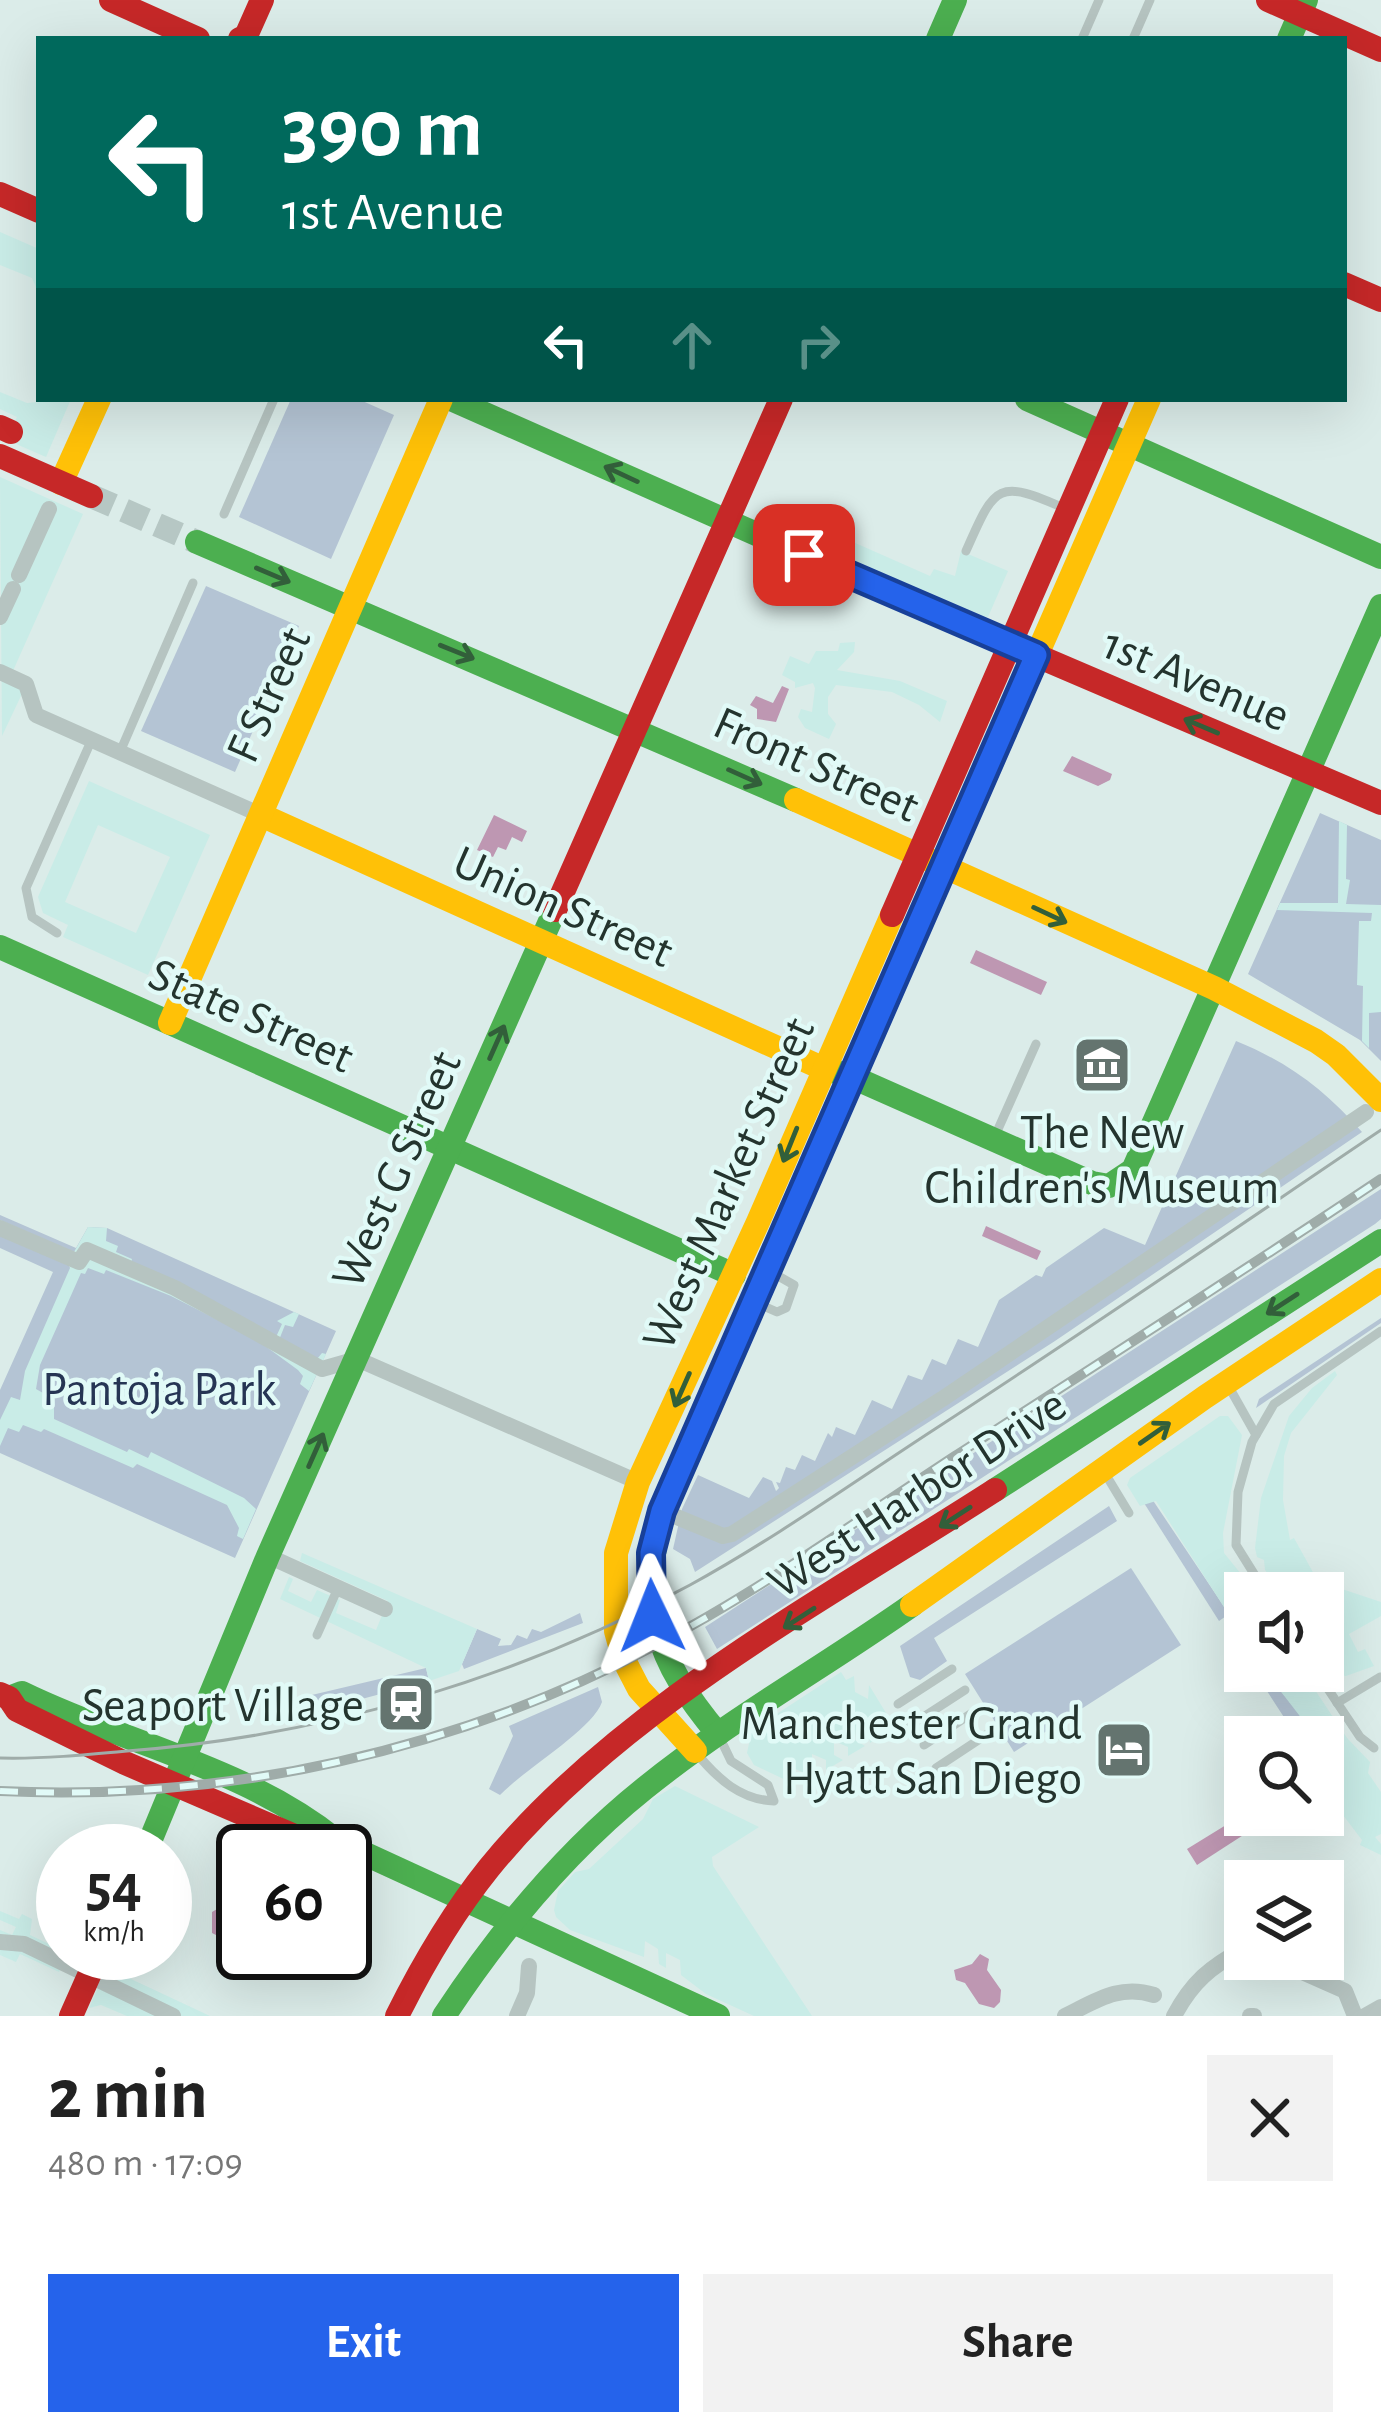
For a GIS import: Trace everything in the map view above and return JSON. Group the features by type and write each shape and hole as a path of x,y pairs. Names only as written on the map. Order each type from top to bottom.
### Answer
{"main road":[{"path":"111,0 189,36"},
{"path":"245,36 262,0"},
{"path":"939,36 955,0"},
{"path":"1268,0 1303,7 1381,50"},
{"path":"1289,36 1303,7"},
{"path":"0,194 36,210"},
{"path":"1347,285 1381,300"},
{"path":"62,483 98,402"},
{"name":"F Street","path":"170,1023 440,402"},
{"name":"1st Avenue","path":"459,402 727,523 1381,803"},
{"name":"West G Street","path":"159,1824 268,1556 780,402"},
{"path":"1034,402 1381,557"},
{"name":"West Market Street","path":"694,1750 656,1712 624,1660 615,1622 616,1553 638,1482 734,1275 1116,402"},
{"name":"West Market Street","path":"718,1734 682,1694 658,1644 651,1604 651,1553 662,1511 1148,402"},
{"path":"0,456 91,496"},
{"path":"1063,520 1066,539 1058,572 1066,586"},
{"name":"Front Street","path":"196,542 638,729 1214,988 1336,1055 1374,1106"},
{"path":"1214,988 1381,606"},
{"name":"Union Street","path":"261,815 823,1068 1092,1183 1116,1183 1133,1170 1214,988"},
{"name":"State Street","path":"0,947 734,1275"},
{"path":"750,1238 748,1288 754,1301"},
{"name":"West Harbor Drive","path":"397,2016 423,1963 480,1875 536,1813 656,1712 1381,1241"},
{"path":"724,1366 720,1340 733,1308 734,1275"},
{"name":"West Harbor Drive","path":"444,2016 512,1922 586,1841 694,1750 859,1644 1226,1382 1381,1280"},
{"path":"4,1696 17,1710 183,1773 297,1837 337,1840 718,2016"},
{"path":"71,2016 87,1980"}],"street":[{"path":"0,617 49,509"},
{"name":"Union Street","path":"2,677 26,684 36,715 261,815"},
{"path":"662,1511 723,1536 732,1534 942,1399 1374,1106"},
{"path":"0,1228 80,1262 87,1250 158,1280 322,1369 357,1359 638,1482"},
{"path":"268,1556 386,1609"},
{"path":"0,1942 36,1948"},
{"path":"1174,2016 1183,1994 1224,1959"},
{"path":"517,2016 527,1993 529,1966"},
{"path":"117,1980 173,2016"},
{"path":"1320,1980 1345,1991 1355,2016"},
{"path":"1065,2016 1116,1991 1154,1996"},
{"path":"1365,2016 1381,2007"}],"lane":[{"path":"1083,36 1099,0"},
{"path":"1134,36 1150,0"},
{"path":"224,514 273,402"},
{"path":"966,551 984,508 999,493 1020,490 1040,497 1063,520"},
{"path":"120,752 193,583"},
{"path":"57,932 32,917 26,888 92,739"},
{"path":"993,1141 1036,1045"},
{"path":"1253,1572 1236,1544 1234,1521 1243,1471 1256,1435 1274,1404 1381,1331"},
{"path":"1226,1382 1256,1435"},
{"path":"1104,1470 1129,1513"},
{"path":"317,1635 338,1588"},
{"path":"898,1704 952,1669"},
{"path":"1337,1703 1380,1677"},
{"path":"911,1725 965,1690"},
{"path":"1330,1692 1360,1737 1374,1748"},
{"path":"924,1744 978,1709"},
{"path":"936,1768 992,1731"},
{"path":"694,1750 716,1777 755,1800 774,1801 768,1785 731,1761 718,1734"}],"green space":[{"path":"290,402 365,402 394,415 331,559 239,517"},
{"path":"206,586 299,626 235,772 141,731"},
{"path":"1320,813 1381,840 1381,1061 1360,1040 1248,974"},
{"path":"1236,1041 1305,1079 1362,1132 1055,1341 695,1572 690,1559 673,1549 682,1509 698,1475 749,1498 763,1477 772,1481 776,1491 786,1467 795,1470 802,1455 815,1461 828,1433 832,1437 836,1427 855,1435 872,1400 892,1409 908,1375 922,1380 932,1359 946,1365 958,1339 978,1347 999,1300 1036,1275 1042,1277 1046,1268 1104,1228 1145,1245"},
{"path":"1381,1189 1381,1219 1375,1224 717,1649 705,1627"},
{"name":"Pantoja Park","path":"0,1215 76,1248 88,1227 107,1228 336,1331 235,1558 0,1453 0,1390 53,1272 0,1248"},
{"path":"1381,1318 1381,1323 1256,1408 1259,1399"},
{"path":"1152,1499 1224,1607 1219,1621 1144,1503"},
{"path":"1109,1506 1117,1521 934,1638 947,1661 920,1680 910,1677 900,1646"},
{"path":"1131,1568 1181,1645 1014,1752 965,1674"},
{"path":"580,1613 583,1623 464,1669 477,1629 501,1639 498,1646 511,1645 517,1635 527,1639 532,1629 541,1632"},
{"path":"426,1668 429,1681 302,1715 299,1698"},
{"path":"598,1687 602,1702 586,1725 500,1795 489,1789 513,1736 509,1726"},
{"path":"1268,1692 1282,1692 1302,1716 1283,1716"}],"shaded area":[{"path":"0,232 36,248 36,287 32,278 0,265"},
{"path":"0,392 27,403 70,402 46,457 7,440 17,417 0,409"},
{"path":"0,477 83,514 12,673 28,681 2,736"},
{"path":"776,508 930,576 934,569 955,576 961,551 1008,571 988,617 983,616 769,524"},
{"path":"855,642 854,652 837,670 900,681 947,701 940,722 892,692 836,685 828,697 828,714 836,724 829,739 805,728 798,717 801,709 812,712 815,688 813,683 795,688 795,682 782,675 790,656 809,664 816,651 838,651 840,643"},
{"path":"782,686 789,689 776,722 757,719 757,709 750,705 756,696 773,703"},
{"path":"1072,756 1112,774 1110,780 1098,786 1063,771"},
{"path":"89,781 210,835 148,975 63,937 68,925 43,913 38,897","holes":["98,825 170,857 136,933 65,902"]},
{"path":"494,815 527,831 522,842 512,837 506,850 498,847 493,857 477,850"},
{"path":"1339,821 1347,825 1346,879 1350,880 1346,904 1381,905 1381,1012 1369,1013 1369,1048 1362,1041 1363,986 1357,985 1359,921 1371,921 1372,913 1277,910 1280,903 1338,903"},
{"path":"976,950 1047,982 1041,995 970,963"},
{"path":"0,1220 74,1252 88,1227 107,1228 106,1241 118,1246 116,1252 132,1259 131,1264 276,1337 282,1324 277,1321 299,1314 293,1327 285,1325 279,1340 317,1359 326,1354 309,1391 300,1384 303,1376 298,1370 257,1340 171,1296 106,1270 104,1274 88,1268 81,1273 40,1365 36,1389 54,1406 54,1419 127,1452 148,1458 151,1452 244,1498 256,1509 243,1539 237,1536 239,1528 227,1505 137,1464 133,1468 44,1429 23,1425 19,1432 8,1428 0,1446 0,1420 11,1397 20,1400 25,1371 70,1268 0,1232"},
{"path":"986,1226 1041,1251 1037,1260 982,1236"},
{"path":"1335,1371 1337,1375 1291,1433 1284,1456 1283,1500 1290,1540 1294,1538 1313,1572 1267,1572 1255,1548 1261,1498 1289,1416 1312,1388"},
{"path":"1220,1416 1228,1416 1242,1435 1223,1533 1224,1553 1239,1572 1224,1572 1224,1607 1156,1501 1140,1506 1127,1485 1130,1478"},
{"path":"302,1553 477,1629 459,1671 429,1681 426,1668 280,1599 289,1577 293,1579 288,1591 311,1602 317,1590 340,1600 336,1613 376,1630 388,1601 300,1561"},
{"path":"1344,1590 1381,1602 1381,1616 1349,1634 1358,1652 1365,1649 1374,1666 1346,1676"},
{"path":"841,1672 846,1680 854,1676 855,1692 868,1699 869,1685 886,1713 876,1712 877,1727 883,1730 877,1738 870,1743 869,1732 856,1726 855,1740 865,1746 848,1756 848,1747 834,1741 834,1755 843,1760 826,1770 826,1760 812,1754 812,1768 821,1774 807,1783 804,1773 791,1767 794,1784 754,1765 747,1753 752,1730"},
{"path":"1281,1692 1316,1692 1332,1716 1300,1716"},
{"path":"1344,1734 1370,1762 1368,1773 1381,1792 1381,1834 1375,1837 1381,1855 1360,1845 1362,1840 1344,1816"},
{"path":"675,1786 759,1827 712,1857 713,1866 812,2016 754,2016 706,1994 681,1975 680,1960 666,1953 666,1968 659,1964 658,1949 645,1941 644,1957 570,1930 556,1917 558,1891 575,1872 589,1869 643,1819 653,1799"},
{"path":"1224,1826 1224,1836 1242,1836 1197,1865 1187,1849"},
{"path":"216,1910 216,1935 212,1933"},
{"path":"0,1911 32,1919 36,1961 20,1954 16,1962 0,1955 0,1930 12,1935 16,1927 0,1920"},
{"path":"980,1954 989,1959 987,1970 1001,1990 994,2008 979,2004 965,1983 956,1980 954,1970 972,1964"},
{"path":"102,1980 133,1980 210,2016 127,2016 101,2005 89,2008"}],"tunnel":[{"path":"91,496 197,542"}],"tram line":[{"path":"0,1758 201,1743 346,1717 487,1675 624,1619 783,1529 1381,1130"}],"railway":[{"path":"0,1791 170,1788 254,1778 420,1741 579,1682 695,1624 770,1578 1381,1179"}],"traffic: fast":[{"path":"939,36 955,0"},
{"path":"1290,36 1306,0"},
{"path":"458,402 883,590"},
{"path":"1034,402 1381,557"},
{"path":"197,542 796,800"},
{"path":"822,1068 850,1076 1092,1183 1109,1186 1133,1170 1381,606"},
{"path":"157,1824 268,1556 555,910"},
{"path":"0,947 734,1275"},
{"path":"718,1734 679,1681 658,1630 652,1576 655,1545 662,1511 850,1082"},
{"path":"995,1490 1381,1241"},
{"path":"444,2016 536,1894 616,1813 710,1739 912,1605"},
{"path":"9,1698 22,1693 224,1775 301,1815 337,1841 718,2016"}],"traffic: slow":[{"path":"61,483 98,402"},
{"path":"170,1023 440,402"},
{"path":"850,1082 1148,402"},
{"path":"796,800 1214,988 1316,1041 1381,1100"},
{"path":"261,815 822,1068"},
{"path":"695,1751 639,1689 624,1660 616,1631 616,1553 638,1482 892,915"},
{"path":"912,1605 1205,1397 1381,1280"}],"traffic: jam":[{"path":"111,0 191,36"},
{"path":"246,36 262,0"},
{"path":"1268,0 1381,50"},
{"path":"0,194 36,210"},
{"path":"1347,285 1381,300"},
{"path":"555,910 780,402"},
{"path":"892,915 1116,402"},
{"path":"0,427 11,432"},
{"path":"0,456 91,496"},
{"path":"883,590 1381,803"},
{"path":"397,2016 439,1940 489,1868 598,1758 727,1661 995,1490"},
{"path":"0,1694 17,1710 125,1763 267,1824"},
{"path":"71,2016 87,1980"}],"place":[{"name":"The New Children's Museum","path":"1102,1065"},
{"name":"Seaport Village","path":"406,1704"},
{"name":"Manchester Grand Hyatt San Diego","path":"1124,1750"}],"route":[{"path":"652,1616 651,1553 662,1511 1036,655 804,555"}]}
